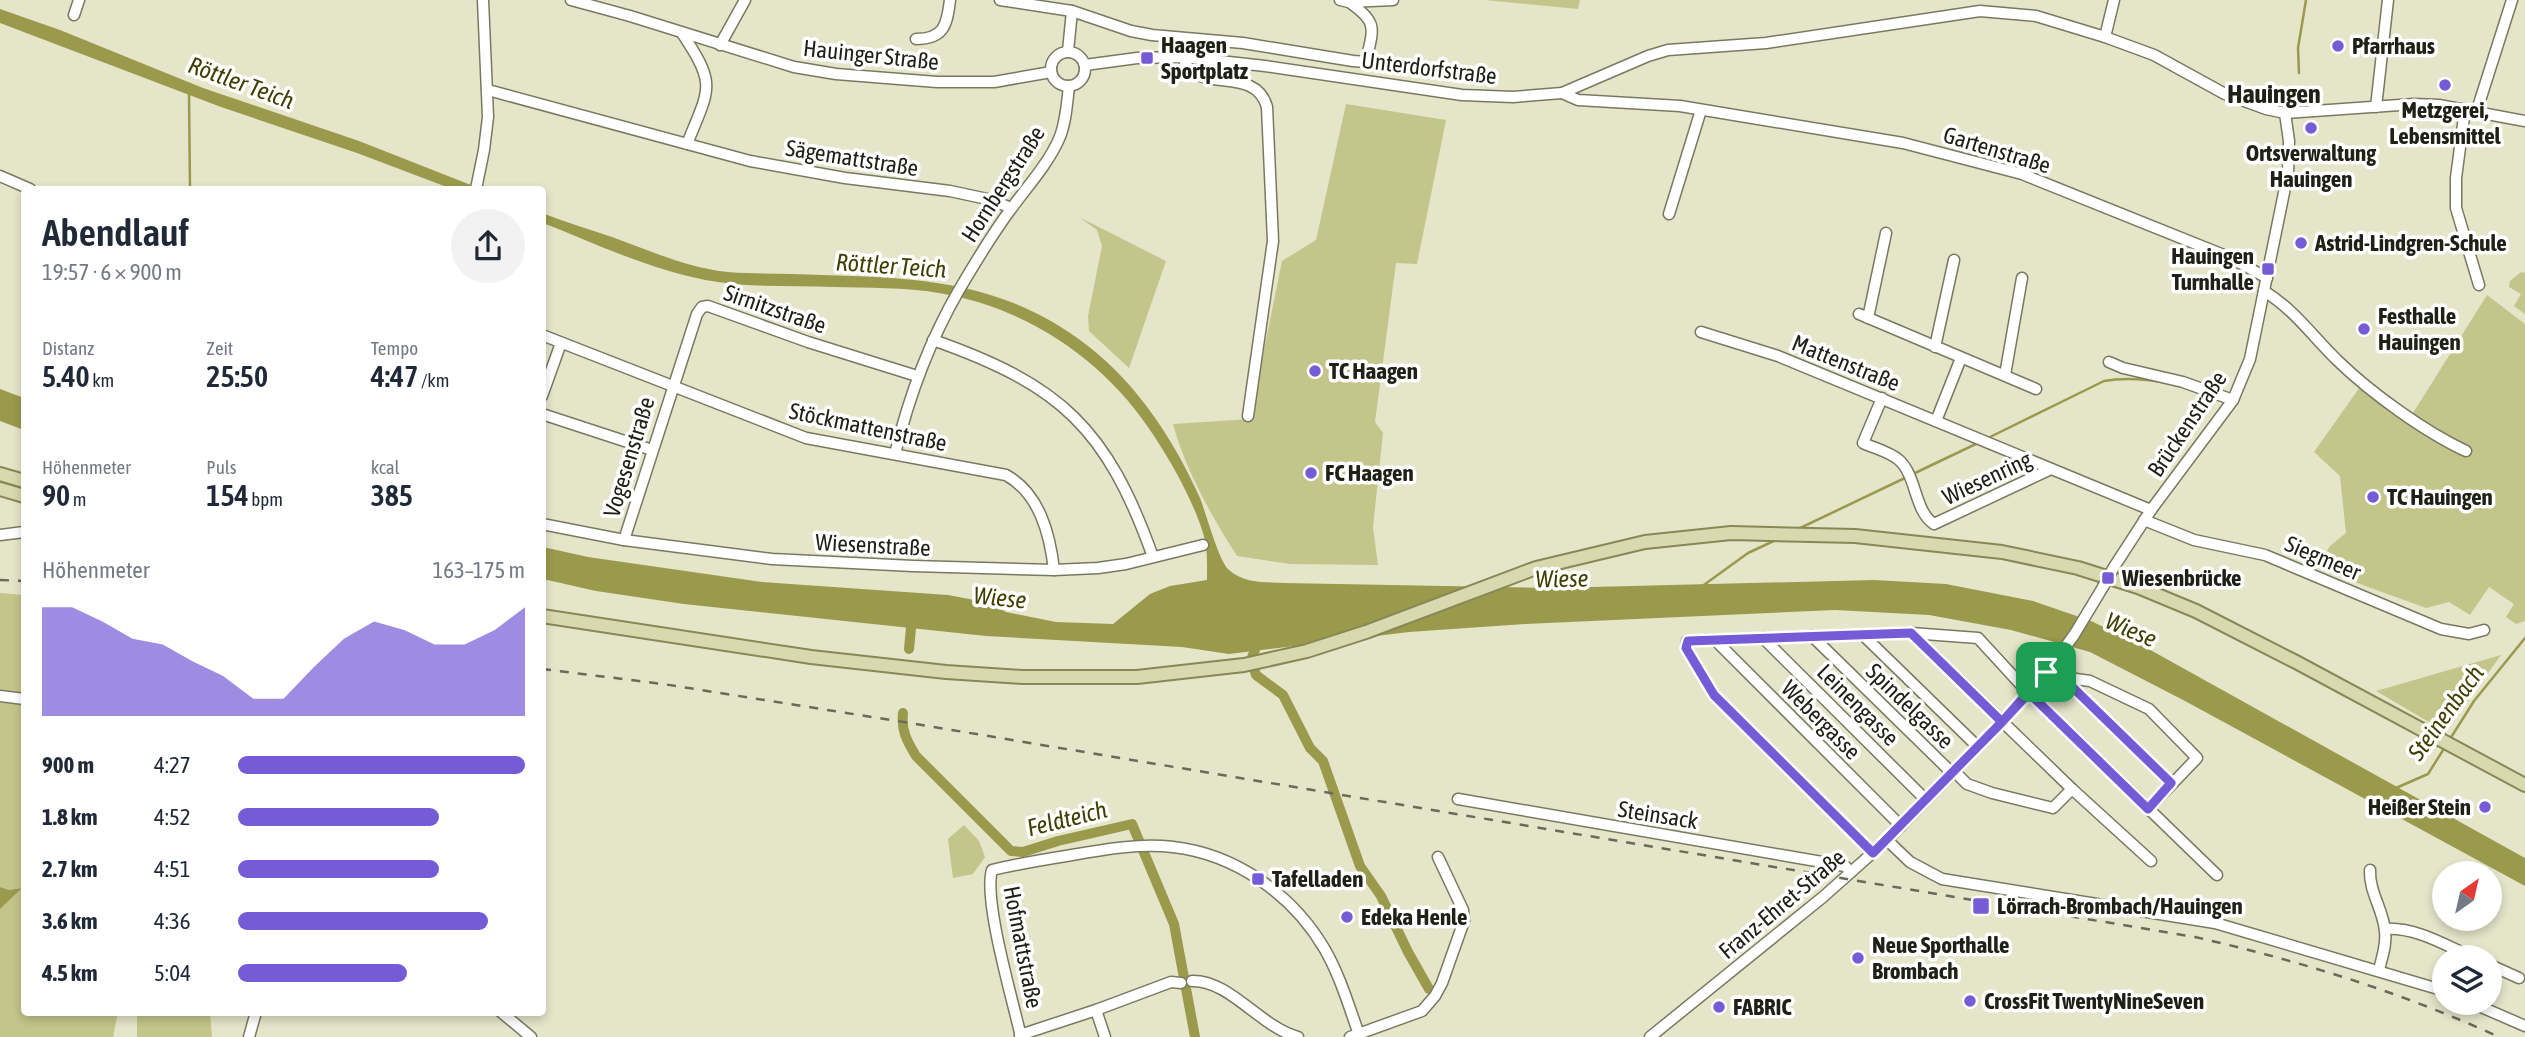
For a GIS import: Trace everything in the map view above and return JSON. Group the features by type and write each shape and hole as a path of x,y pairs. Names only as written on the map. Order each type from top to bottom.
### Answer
{"main road":[{"path":"0,474 21,480"},
{"path":"0,489 21,495"},
{"path":"546,617 797,655 946,672 1098,678 1172,675 1244,666 1307,651 1366,632 1502,580 1572,558 1645,542 1731,533 1855,536 2002,552 2108,576 2196,611 2525,785"}],"street":[{"path":"74,15 79,0"},
{"path":"477,186 484,150 488,90 483,0"},
{"name":"Hauinger Straße","path":"571,0 794,67 876,79 937,82 994,82 1051,72"},
{"path":"720,45 745,0"},
{"path":"916,39 930,39 941,32 948,17 950,0"},
{"name":"Unterdorfstraße","path":"1000,0 1072,11 1131,31 1152,35 1243,43 1382,63"},
{"path":"1345,1 1393,0"},
{"path":"2105,37 2114,0"},
{"path":"2376,107 2388,0"},
{"path":"2477,110 2512,0"},
{"path":"1345,1 1366,14 1372,25 1366,62"},
{"path":"1068,51 1072,11"},
{"name":"Unterdorfstraße","path":"1085,65 1137,58 1184,57 1462,95 1513,97 1562,93 1637,60 1668,50 1766,43 1980,11 2036,16 2105,37 2154,55 2225,94 2285,113 2414,104 2477,110 2525,121"},
{"path":"682,33 701,62 708,80 707,96 687,144"},
{"path":"1068,51 1076,53 1085,65 1082,79 1069,86 1061,85 1051,72 1054,57 1068,51"},
{"path":"1184,57 1186,67 1194,74 1247,84 1257,89 1264,96 1267,107 1273,241 1248,416"},
{"name":"Hornbergstraße","path":"895,454 917,376 933,340 966,279 1059,139 1069,86"},
{"name":"Sägemattstraße","path":"488,90 750,161 845,178 958,193 992,200 1011,208"},
{"name":"Gartenstraße","path":"1562,93 1578,100 1647,103 1701,110 1903,143 2022,174 2231,258 2267,278"},
{"path":"2465,109 2456,178 2456,208 2479,285"},
{"path":"1669,214 1701,110"},
{"name":"Brückenstraße","path":"2049,669 2144,520 2233,400 2250,359 2288,173 2289,141 2285,113"},
{"path":"0,176 23,186"},
{"path":"1886,233 1863,316 2036,389"},
{"path":"1935,346 1954,260"},
{"path":"2005,375 2022,278"},
{"path":"2264,291 2285,304 2339,362 2443,441 2466,451"},
{"name":"Sirnitzstraße","path":"672,386 697,314 702,307 708,306 808,342 917,376"},
{"name":"Mattenstraße","path":"1701,332 1778,356 1975,437"},
{"name":"Stöckmattenstraße","path":"546,337 806,438 999,473 1013,479 1024,489 1045,523 1054,570"},
{"path":"933,340 991,362 1026,379 1075,417 1112,464 1140,522 1153,557"},
{"path":"546,385 561,343"},
{"path":"1936,421 1961,358"},
{"path":"2109,362 2123,368 2183,382 2233,400"},
{"name":"Vogesenstraße","path":"624,540 672,386"},
{"name":"Wiesenring","path":"1882,398 1863,443 1898,459 1907,471 1926,518 1934,524 2051,469"},
{"path":"546,415 652,450"},
{"name":"Wiesenring","path":"1975,437 2151,510"},
{"name":"Siegmeer","path":"2144,520 2194,540 2265,555 2441,629 2469,634 2484,630"},
{"name":"Wiesenstraße","path":"546,525 624,540 772,559 1054,570 1098,568 1203,545"},
{"path":"0,535 21,532"},
{"path":"1911,633 2151,862"},
{"path":"1873,853 1714,695 1686,648 1688,641 1911,633 1978,638 2027,690 2217,875"},
{"path":"1863,635 1978,747"},
{"name":"Spindelgasse","path":"1812,636 1953,772"},
{"name":"Leinengasse","path":"1763,638 1926,800"},
{"name":"Webergasse","path":"1715,640 1901,826"},
{"path":"2072,789 2053,808 1992,793 1967,784 1953,772 2049,669 2062,677 2171,783"},
{"path":"2062,677 2090,681 2149,709 2197,758 2148,809"},
{"path":"0,695 21,698"},
{"name":"Franz-Ehret-Straße","path":"1650,1037 1873,853 1953,772"},
{"name":"Steinsack","path":"1458,799 1845,866 1851,872"},
{"path":"1886,840 1910,862 1942,879 2215,923 2432,988"},
{"name":"Hofmattstraße","path":"1020,1036 997,930 989,880 992,870 1018,863 1150,846 1174,847 1234,865 1278,894 1309,926 1324,948 1334,967 1356,1036"},
{"path":"1356,1036 1422,1011 1435,996 1442,982 1464,921 1463,910 1438,857"},
{"path":"2370,870 2370,885 2385,929 2379,970"},
{"path":"2385,929 2399,928 2444,945"},
{"path":"2502,970 2519,978"},
{"path":"1020,1036 1171,982 1203,981 1215,986 1274,1027 1298,1037"},
{"path":"1096,1010 1105,1037"},
{"path":"2500,1015 2525,1026"},
{"path":"249,1037 255,1016"},
{"path":"506,1016 531,1037"}],"green space":[{"path":"1485,0 1580,0 1578,9"},
{"path":"1346,104 1446,120 1417,264 1396,263 1375,422 1383,433 1373,527 1378,565 1290,564 1237,556 1200,492 1173,424 1250,419 1282,261 1316,240"},
{"path":"1079,217 1166,261 1129,368 1089,331 1088,316 1102,246 1097,230"},
{"path":"2521,272 2525,273 2525,314 2514,306 2521,294 2509,287 2510,281"},
{"path":"2487,295 2525,324 2525,621 2516,624 2506,617 2514,604 2489,587 2470,615 2449,602 2426,608 2316,568 2330,546 2346,533 2340,476 2314,452 2360,387 2408,421"},
{"path":"0,593 21,595 21,888 9,890 0,887"},
{"path":"2501,655 2446,732 2376,691"},
{"path":"964,825 979,841 985,857 973,874 953,878 948,839"},
{"path":"21,888 21,1016 117,1016 113,1037 0,1037 0,909"},
{"path":"137,1016 210,1016 212,1037 137,1037"}],"shaded area":[{"path":"0,9 60,30 203,88 359,141 473,186 444,186 221,107 0,23"},
{"path":"546,214 698,267 736,273 871,277 946,284 1018,305 1053,322 1106,361 1139,396 1190,476 1225,565 1242,578 1284,583 1552,588 1874,580 1946,584 2033,601 2091,621 2145,647 2525,858 2525,886 2502,873 2502,861 2479,861 2090,652 2011,630 1929,615 1835,610 1525,624 1409,632 1229,654 1182,647 986,636 684,604 596,591 546,580 546,548 588,557 762,582 948,595 990,603 1006,612 1056,622 1113,624 1150,594 1170,586 1207,580 1205,539 1199,521 1182,484 1156,439 1137,411 1090,363 1035,325 972,300 926,291 747,285 695,278 546,224"},
{"path":"0,389 21,397 21,429 0,421"},
{"path":"0,887 9,890 21,888 21,889 0,909"}],"waterway":[{"path":"2299,73 2298,48 2306,0"},
{"path":"189,94 190,186"},
{"path":"1986,439 2104,381 2136,379 2168,383"},
{"path":"1913,474 1980,442"},
{"path":"1796,530 1907,477"},
{"path":"1701,587 1748,553 1778,539"},
{"name":"Feldteich","path":"909,649 912,617"},
{"name":"Steinenbach","path":"2450,739 2474,701 2525,638"},
{"path":"1251,639 1256,647 1251,660 1256,675 1283,695 1310,748 1323,761 1360,866 1381,896 1429,989"},
{"name":"Feldteich","path":"903,713 905,736 916,756 1011,851 1023,852 1132,824 1174,924 1195,1037"},
{"name":"Steinenbach","path":"2396,788 2428,774 2445,747"}],"railway":[{"path":"0,580 21,581"},
{"path":"546,669 663,684 910,723 2195,937 2350,979 2499,1037"}],"place":[{"name":"Pfarrhaus","path":"2338,46"},
{"name":"Haagen Sportplatz","path":"1147,58"},
{"name":"Metzgerei, Lebensmittel","path":"2445,85"},
{"name":"Ortsverwaltung Hauingen","path":"2311,128"},
{"name":"Astrid-Lindgren-Schule","path":"2301,243"},
{"name":"Hauingen Turnhalle","path":"2268,269"},
{"name":"Festhalle Hauingen","path":"2364,329"},
{"name":"TC Haagen","path":"1315,371"},
{"name":"FC Haagen","path":"1311,473"},
{"name":"TC Hauingen","path":"2373,497"},
{"name":"Wiesenbrücke","path":"2108,578"},
{"name":"Heißer Stein","path":"2485,807"},
{"name":"Tafelladen","path":"1258,879"},
{"name":"Lörrach-Brombach/Hauingen","path":"1981,906"},
{"name":"Edeka Henle","path":"1347,917"},
{"name":"Neue Sporthalle Brombach","path":"1858,958"},
{"name":"CrossFit TwentyNineSeven","path":"1970,1001"},
{"name":"FABRIC","path":"1719,1007"}],"district":[{"name":"Hauingen","path":"2274,94"}],"route":[{"path":"2046,672 2002,722 1873,853 1714,695 1686,648 1688,641 1911,633 2002,722 2029,693 2148,809 2171,783 2062,677 2046,672"}],"water label":[{"name":"Röttler Teich","path":"241,83"},
{"name":"Röttler Teich","path":"891,266"},
{"name":"Wiese","path":"1562,579"},
{"name":"Wiese","path":"1000,598"},
{"name":"Wiese","path":"2131,630"}]}
